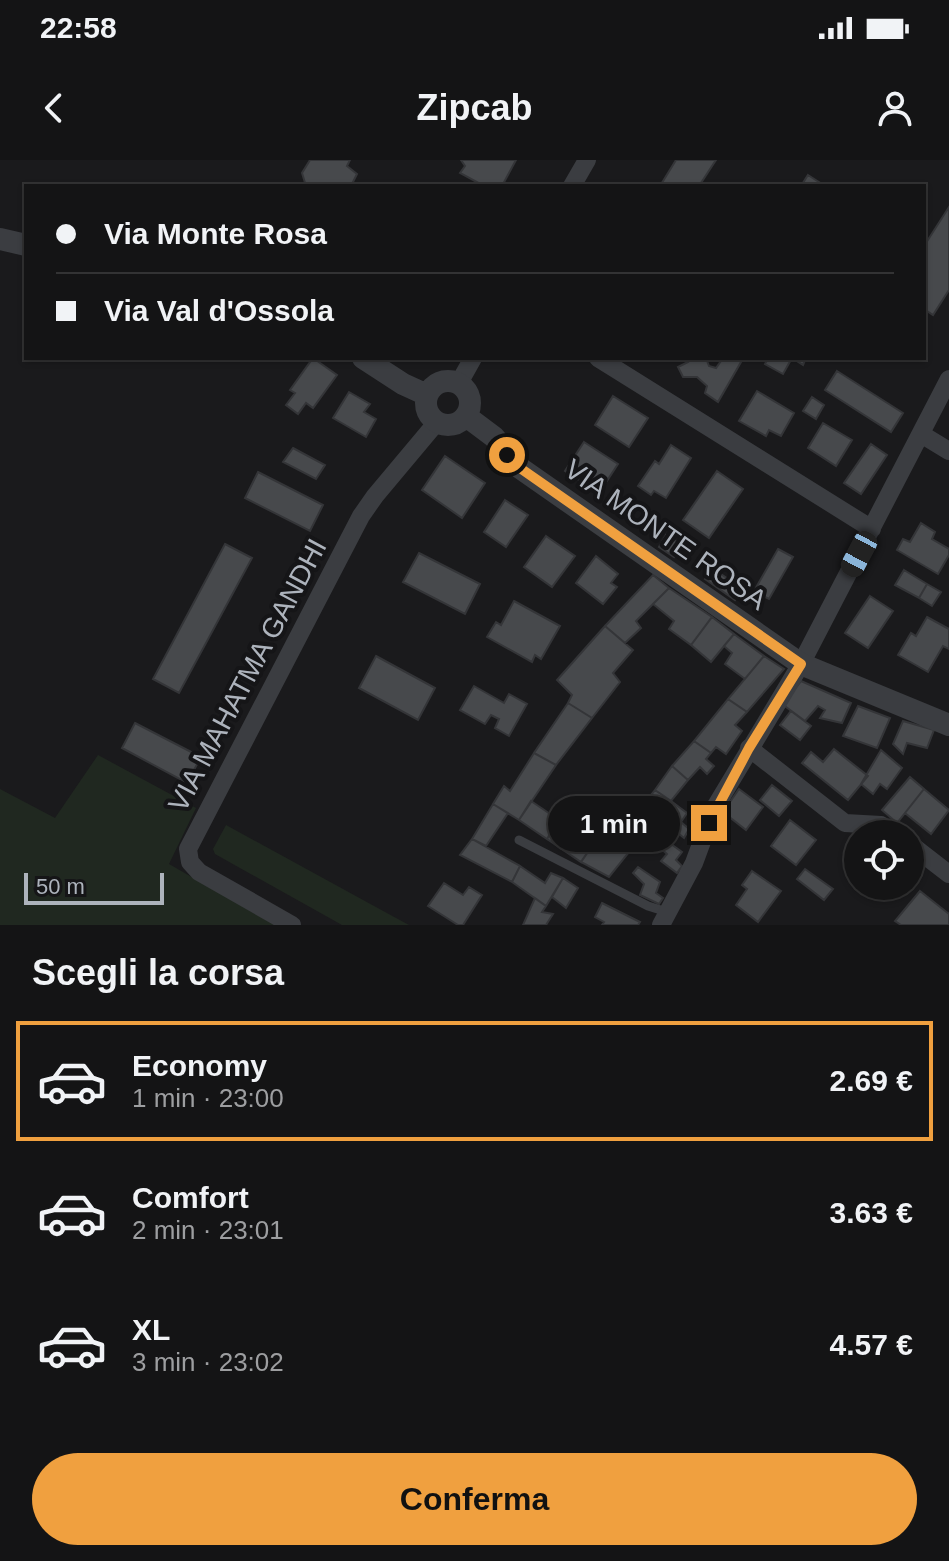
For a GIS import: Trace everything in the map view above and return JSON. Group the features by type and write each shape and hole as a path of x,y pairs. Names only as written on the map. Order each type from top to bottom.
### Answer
{"street":[{"path":"573,184 587,160"},
{"path":"0,239 24,245"},
{"path":"366,360 403,384 427,395"},
{"path":"459,383 472,360"},
{"path":"601,360 872,529"},
{"path":"665,919 694,863 714,809 801,664 949,379"},
{"path":"444,381 459,383 470,402 466,416 455,423 437,422 426,407 427,395 431,388 444,381"},
{"name":"VIA MONTE ROSA","path":"466,416 494,437 520,468 801,664 949,725"},
{"name":"VIA MAHATMA GANDHI","path":"292,925 199,872 190,862 188,849 367,505 437,422"},
{"path":"921,434 949,451"},
{"path":"749,748 844,822"},
{"path":"924,855 949,874"}],"lane":[{"path":"519,840 648,906 665,919"}],"shaded area":[{"path":"98,755 196,808 169,864 275,925 0,925 0,789 55,818"},
{"path":"226,825 409,925 342,925 215,854 213,849"}],"building":[{"path":"310,160 350,160 347,166 357,174 352,184 305,184 302,173"},
{"path":"461,160 516,160 503,184 480,184 460,173 465,166"},
{"path":"676,160 716,160 700,184 661,184"},
{"path":"808,175 822,184 802,184"},
{"path":"949,207 949,290 933,315 926,310 926,243"},
{"path":"312,360 337,375 313,408 306,403 298,414 286,405 295,393 290,390"},
{"path":"707,360 709,366 716,368 722,360 741,362 718,402 705,393 707,386 697,377 683,377 678,367 688,362"},
{"path":"767,360 791,360 783,374 765,364"},
{"path":"837,371 903,413 891,432 825,390"},
{"path":"757,391 794,413 781,436 769,430 766,436 739,421"},
{"path":"349,392 370,404 364,412 376,419 366,437 333,418"},
{"path":"613,396 648,418 629,447 595,425"},
{"path":"812,397 824,405 816,419 803,411"},
{"path":"823,423 852,440 836,466 808,448"},
{"path":"584,442 618,464 599,493 565,471"},
{"path":"871,444 887,455 861,494 844,483"},
{"path":"671,445 691,458 666,498 654,491 651,495 638,486 655,461 659,464"},
{"path":"293,448 325,465 316,479 283,462"},
{"path":"445,456 485,483 462,518 422,490"},
{"path":"717,471 743,489 709,538 683,520"},
{"path":"258,472 323,505 310,531 245,498"},
{"path":"505,500 528,515 506,547 484,532"},
{"path":"921,523 935,532 932,539 949,549 949,555 938,574 897,550 903,539 910,542"},
{"path":"666,535 682,545 674,557 659,547"},
{"path":"546,536 575,556 552,587 524,567"},
{"path":"225,544 252,558 179,693 153,679"},
{"path":"778,549 793,557 769,599 754,591"},
{"path":"419,553 480,584 465,614 403,582"},
{"path":"596,556 618,574 611,583 617,587 603,604 576,583"},
{"path":"712,568 743,589 735,600 705,579"},
{"path":"904,570 927,584 919,598 895,585"},
{"path":"653,575 669,588 636,621 641,628 625,643 605,626"},
{"path":"927,584 941,592 932,606 919,598"},
{"path":"669,588 712,617 691,645 669,629 674,621 653,604"},
{"path":"870,596 893,611 868,648 845,633"},
{"path":"514,601 560,626 541,659 535,655 532,662 487,637 496,622 501,625"},
{"path":"712,617 734,634 711,662 691,645"},
{"path":"927,617 949,629 949,649 943,646 928,672 898,655 911,633 916,636"},
{"path":"605,626 633,650 613,673 620,682 592,718 568,703 572,695 557,680"},
{"path":"734,634 764,656 745,679 725,664 732,653 724,646"},
{"path":"376,656 435,688 418,720 359,688"},
{"path":"764,656 784,669 747,712 728,699"},
{"path":"801,681 851,703 842,723 820,718 825,710 818,706 805,721 782,704"},
{"path":"474,686 504,703 509,694 527,704 509,736 495,728 499,719 491,715 485,724 460,710"},
{"path":"728,699 747,712 735,725 742,731 726,754 716,747 711,753 694,741"},
{"path":"568,703 592,718 556,765 534,753"},
{"path":"858,706 890,718 877,748 843,736"},
{"path":"791,711 811,726 800,740 780,725"},
{"path":"903,721 934,730 927,748 907,743 903,754 893,744"},
{"path":"135,723 201,757 187,783 122,748"},
{"path":"694,741 711,753 706,759 714,766 707,774 700,767 688,780 672,766"},
{"path":"834,749 868,776 848,800 802,763 811,752 823,762"},
{"path":"881,750 902,768 887,789 880,784 873,794 861,784"},
{"path":"534,753 556,765 519,820 493,804 504,786 510,791"},
{"path":"672,766 688,780 671,801 655,790"},
{"path":"910,777 924,789 899,820 894,820 882,810"},
{"path":"772,785 792,801 779,816 760,800"},
{"path":"739,789 763,807 746,830 723,812"},
{"path":"924,789 949,810 931,834 924,828 924,820 914,820 905,813"},
{"path":"655,790 671,801 642,836 627,824"},
{"path":"531,801 559,820 547,839 519,820"},
{"path":"671,801 687,813 681,822 689,829 684,838 658,817"},
{"path":"493,804 508,813 486,846 472,839"},
{"path":"559,820 596,840 581,862 547,839"},
{"path":"790,820 816,840 796,865 771,846"},
{"path":"627,824 642,836 609,877 581,862 596,840 606,848"},
{"path":"660,836 682,852 676,860 682,866 677,873 661,861 667,854 655,843"},
{"path":"472,839 520,866 512,882 460,855"},
{"path":"520,866 545,883 551,873 563,878 546,906 512,882"},
{"path":"638,867 660,882 656,893 663,898 659,904 640,895 644,884 633,873"},
{"path":"805,869 833,889 824,900 797,879"},
{"path":"752,871 781,891 758,922 736,905 747,889 742,885"},
{"path":"563,878 578,888 566,908 552,897"},
{"path":"444,883 463,895 469,887 482,895 463,925 428,906"},
{"path":"924,894 949,914 949,925 901,925 895,921 912,900 924,900"},
{"path":"535,898 546,906 542,912 553,914 546,925 523,925"},
{"path":"602,903 640,922 638,925 602,925 604,922 595,917"}],"route":[{"path":"507,455 520,468 801,664 749,748 709,823"}]}
